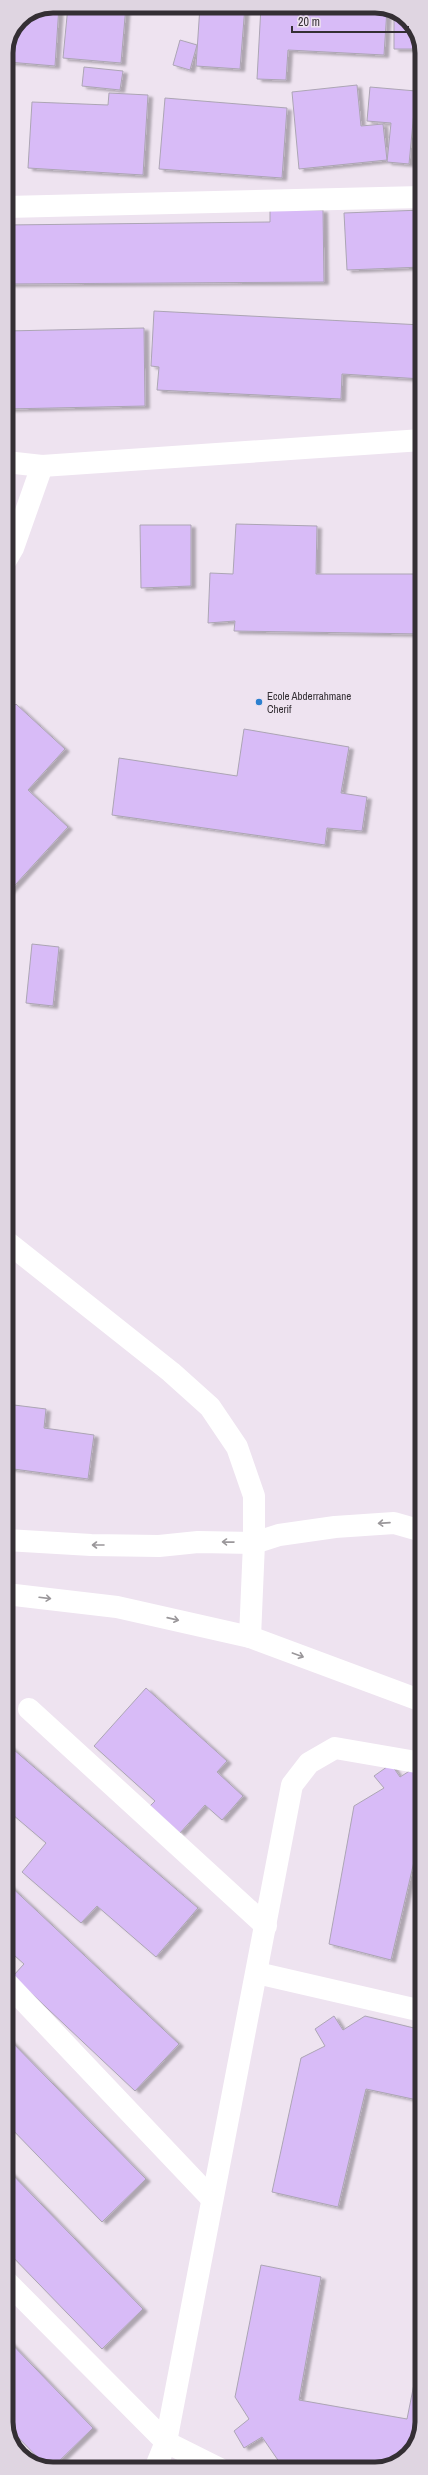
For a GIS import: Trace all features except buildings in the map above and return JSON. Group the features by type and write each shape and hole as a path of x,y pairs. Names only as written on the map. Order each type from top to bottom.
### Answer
{"street":[{"path":"13,207 415,197"},
{"path":"13,463 42,466 415,440"},
{"path":"13,548 42,466"},
{"path":"13,1247 171,1372 210,1407 237,1447 254,1496 254,1543 250,1637"},
{"path":"13,1540 99,1545 160,1546 198,1542 254,1543 278,1535 394,1523 415,1529"},
{"path":"13,1595 117,1607 250,1637 415,1698"},
{"path":"29,1709 266,1926"},
{"path":"158,2462 166,2442 211,2198 257,1973 292,1785 309,1763 335,1748 415,1762"},
{"path":"257,1973 415,2009"},
{"path":"13,1989 211,2198"},
{"path":"13,2288 166,2442 206,2462"}],"place":[{"name":"Ecole Abderrahmane Cherif","path":"259,702"}]}
